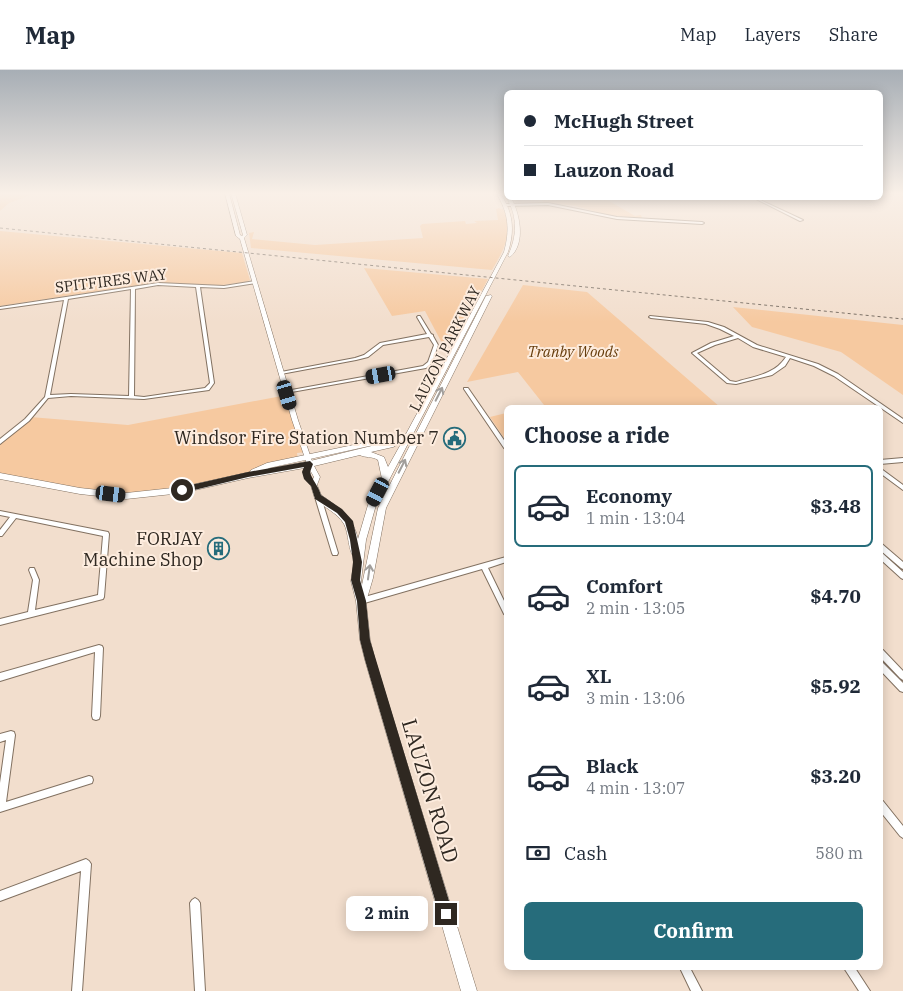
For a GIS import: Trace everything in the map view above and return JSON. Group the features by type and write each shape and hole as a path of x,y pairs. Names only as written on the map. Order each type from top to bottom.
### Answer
{"main road":[{"name":"LAUZON PARKWAY","path":"362,601 356,580 357,562 372,505 506,252 510,236"},
{"name":"LAUZON PARKWAY","path":"362,601 368,581 373,542 382,508 514,247 517,236"},
{"path":"0,476 80,491 126,496 182,490 309,460 394,437 407,436 417,438"},
{"path":"309,460 353,454 390,445 407,436"},
{"path":"353,454 377,455 383,459 385,464 385,480"},
{"path":"318,497 340,511 349,521 357,562"},
{"name":"LAUZON ROAD","path":"362,601 365,640 370,660 469,991"}],"street":[{"path":"238,236 242,238 286,392 309,460 306,472 308,479 314,485 335,553"},
{"name":"SPITFIRES WAY","path":"0,308 158,284 224,287 255,282"},
{"path":"47,397 71,395 131,398 168,396 207,389 212,383 198,286"},
{"path":"131,398 133,288"},
{"path":"0,442 27,420 47,397 66,298"},
{"path":"286,392 424,367 430,363 436,350 436,345 419,317"},
{"path":"652,317 707,323 722,328 755,346 816,365 836,375 880,405"},
{"path":"281,373 356,359 366,356 382,344 431,335"},
{"path":"738,337 713,344 694,353 728,382 736,383 770,374 783,365 789,356"},
{"path":"466,389 504,444"},
{"path":"883,407 903,421"},
{"path":"883,462 903,460"},
{"path":"883,472 903,488"},
{"path":"0,513 106,534 101,597 0,622"},
{"path":"0,534 15,516"},
{"path":"883,549 903,566"},
{"path":"883,558 903,576"},
{"path":"362,601 504,561"},
{"path":"484,567 504,608"},
{"path":"31,613 36,580 32,570"},
{"path":"0,677 99,648 96,716"},
{"path":"883,655 903,676"},
{"path":"883,668 903,688"},
{"path":"0,738 11,734 0,808 89,780"},
{"path":"883,808 903,833"},
{"path":"0,896 86,864 77,991"},
{"path":"195,903 200,991"},
{"path":"687,970 697,991"},
{"path":"850,970 864,991"}],"green space":[{"path":"0,236 55,236 242,253 250,280 215,286 168,283 147,284 0,306"},
{"path":"249,236 253,236 252,239 315,245 423,238 422,236 507,236 500,256 492,270 251,248"},
{"path":"364,268 488,279 453,345 443,345 425,311 392,316"},
{"name":"Tranby Woods","path":"523,285 587,292 718,405 544,405 518,372 467,382"},
{"path":"733,307 903,325 903,395 841,352 752,327"},
{"path":"287,395 306,452 297,453 298,459 248,475 182,490 126,496 0,476 0,444 30,417 128,425"},
{"path":"504,414 504,438 490,417"}],"railway":[{"path":"79,236 903,319"}],"place":[{"name":"Windsor Fire Station Number 7","path":"455,438"},
{"name":"FORJAY Machine Shop","path":"219,549"}],"route":[{"path":"182,490 248,475 310,464 306,472 308,479 314,485 318,497 340,511 349,521 357,562 356,580 362,601 365,640 446,914"}]}
